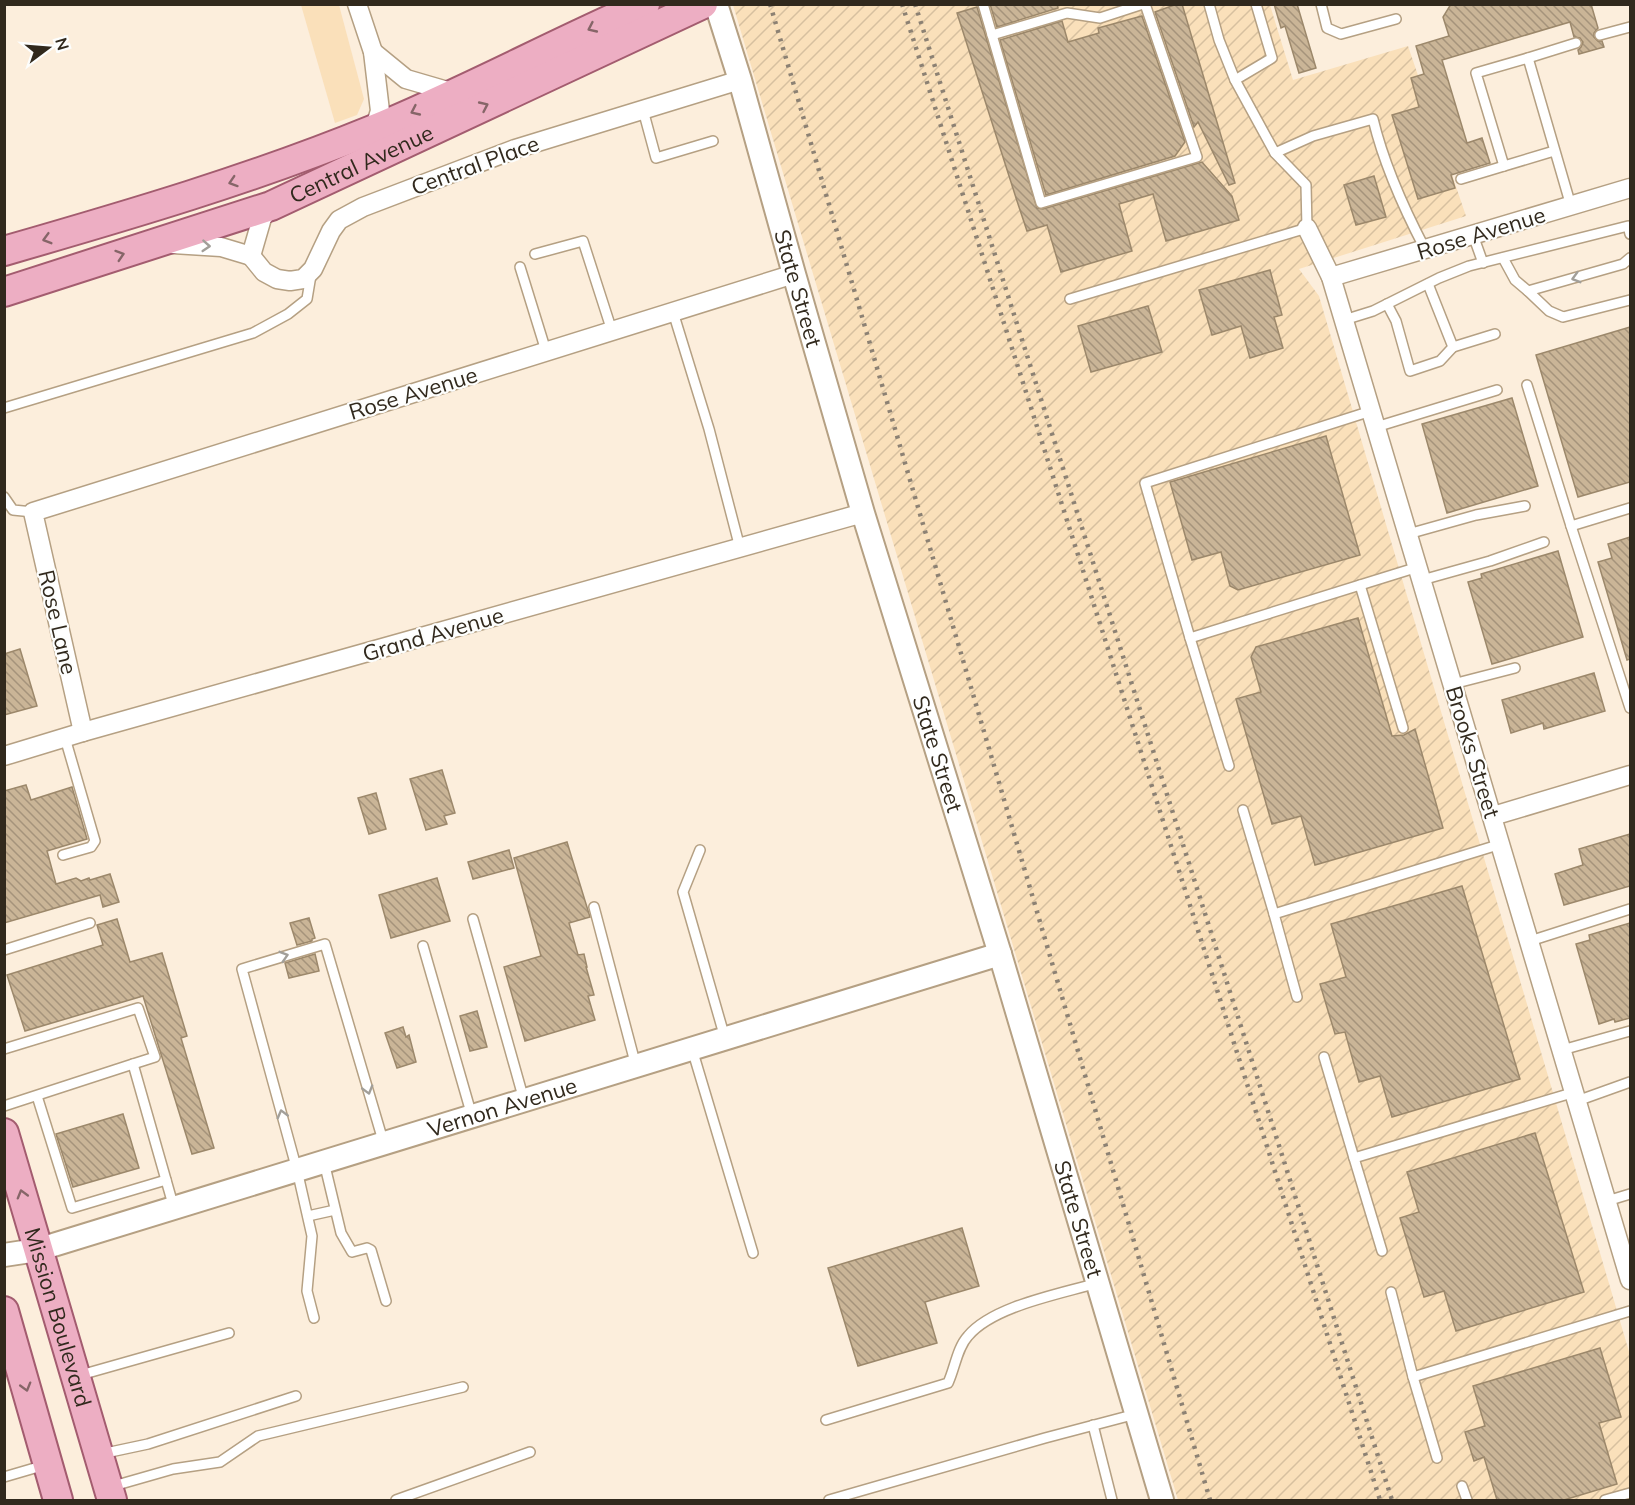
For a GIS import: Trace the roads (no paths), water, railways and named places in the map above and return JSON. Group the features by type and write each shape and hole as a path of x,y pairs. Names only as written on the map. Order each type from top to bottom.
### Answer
{"main road":[{"name":"Central Avenue","path":"4,251 153,208 269,170 374,130 454,93 656,12 703,4"},
{"name":"Central Avenue","path":"4,292 271,206 656,12"},
{"name":"Mission Boulevard","path":"4,1133 110,1494"},
{"path":"4,1311 9,1347 58,1500"}],"street":[{"name":"State Street","path":"716,4 740,80 863,513 1000,954 1162,1500"},
{"path":"362,6 373,52 380,111 374,130"},
{"path":"373,52 406,80 454,93"},
{"name":"Central Place","path":"311,271 339,220 363,207 515,149 740,80"},
{"name":"Rose Avenue","path":"1331,277 1630,188"},
{"path":"251,256 262,218 271,206"},
{"name":"Brooks Street","path":"1307,228 1331,277 1630,1280"},
{"path":"160,243 221,247 251,256 264,272 277,279 290,281 303,279 311,271"},
{"name":"Rose Avenue","path":"33,512 794,274"},
{"name":"Rose Lane","path":"33,512 83,732"},
{"name":"Grand Avenue","path":"4,756 863,513"},
{"path":"1493,816 1630,775"},
{"name":"Vernon Avenue","path":"4,1255 38,1250 1000,954"}],"lane":[{"path":"983,4 992,35 1041,203 1197,157 1144,4 1100,18 1066,13 992,35"},
{"path":"1070,299 1307,228 1306,185 1275,153 1235,80 1219,40 1209,4"},
{"path":"1235,80 1272,58 1256,4"},
{"path":"1321,4 1327,28 1341,34 1396,19"},
{"path":"1600,35 1630,27"},
{"path":"1504,166 1476,73 1576,43"},
{"path":"1528,58 1571,206"},
{"path":"643,110 656,158 713,141"},
{"path":"1275,153 1313,136 1373,119 1380,149 1403,207 1425,249"},
{"path":"1461,179 1554,151"},
{"path":"1344,320 1373,311 1469,266 1630,228"},
{"path":"1473,235 1483,263"},
{"path":"535,254 583,241 612,331"},
{"path":"1503,258 1515,280 1549,311 1563,317 1630,300"},
{"path":"1528,291 1623,264 1630,258"},
{"path":"520,267 546,351"},
{"path":"4,408 253,333 288,314 308,299 311,271"},
{"path":"1428,284 1454,347"},
{"path":"1387,304 1396,321 1410,371 1440,361 1454,347 1496,334"},
{"path":"673,312 709,429 740,548"},
{"path":"1527,385 1630,708"},
{"path":"1229,766 1145,483 1373,419 1497,390"},
{"path":"4,497 13,510 33,512"},
{"path":"1408,534 1476,515 1525,506"},
{"path":"1571,526 1630,508"},
{"path":"1190,638 1360,585 1490,561 1545,542"},
{"path":"1360,585 1403,728"},
{"path":"1453,684 1515,668"},
{"path":"63,855 91,847 95,841 65,738"},
{"path":"1243,810 1297,997"},
{"path":"1274,914 1501,844"},
{"path":"700,850 683,892 725,1038"},
{"path":"594,907 636,1066"},
{"path":"1530,941 1630,909"},
{"path":"473,919 524,1100"},
{"path":"4,950 90,922"},
{"path":"314,1318 307,1291 312,1236 308,1216 242,969 325,944 384,1144"},
{"path":"423,946 472,1116"},
{"path":"4,1049 138,1008 155,1057 4,1107"},
{"path":"1562,1050 1630,1031"},
{"path":"692,1049 753,1253"},
{"path":"1324,1057 1382,1251"},
{"path":"133,1064 174,1208"},
{"path":"1353,1158 1630,1082"},
{"path":"37,1096 72,1208 166,1180"},
{"path":"324,1162 340,1233 352,1252 368,1248 371,1250 386,1301"},
{"path":"1607,1201 1630,1194"},
{"path":"308,1216 335,1210"},
{"path":"826,1420 948,1383 967,1336 990,1319 1014,1308 1097,1283"},
{"path":"1391,1292 1437,1458"},
{"path":"1413,1377 1630,1311"},
{"path":"75,1377 229,1333"},
{"path":"110,1494 173,1470 220,1462 258,1436 463,1387"},
{"path":"98,1455 148,1444 296,1396"},
{"path":"829,1500 847,1498 1136,1414"},
{"path":"1093,1425 1112,1500"},
{"path":"396,1500 530,1452"},
{"path":"4,1478 48,1464"},
{"path":"1462,1486 1467,1500"},
{"path":"1605,1500 1630,1493"}],"railway":[{"path":"770,4 1210,1500"},
{"path":"902,4 1380,1500"},
{"path":"915,4 1392,1500"}]}
